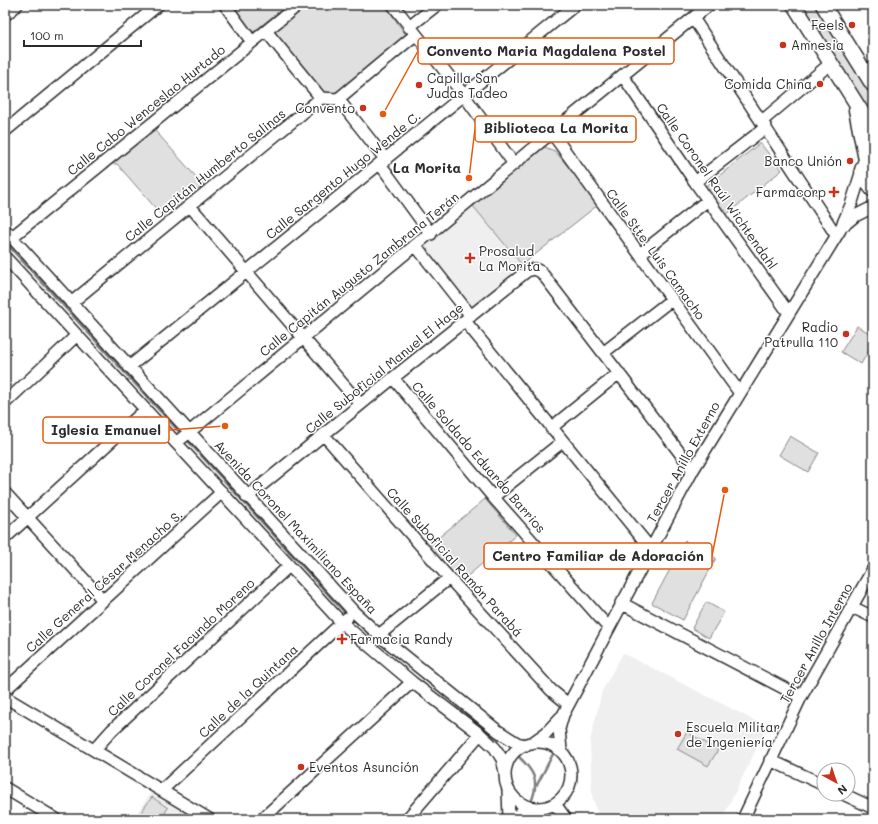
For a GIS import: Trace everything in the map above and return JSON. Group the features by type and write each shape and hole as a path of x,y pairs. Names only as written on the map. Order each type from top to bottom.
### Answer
{"main road":[{"path":"794,5 873,130"},
{"path":"824,5 873,85"},
{"path":"852,96 865,148 864,165 867,182 873,190"},
{"path":"864,165 873,145"}],"street":[{"path":"5,15 18,5"},
{"path":"5,131 158,5"},
{"path":"225,5 252,42"},
{"name":"Calle Cabo Wenceslao Hurtado","path":"9,234 298,5"},
{"path":"393,5 463,94 514,164"},
{"path":"266,31 321,98 338,99 412,31 437,5"},
{"name":"Calle Sargento Hugo Wende C.","path":"129,367 383,162 463,94 575,5"},
{"name":"Calle Capitán Augusto Zambrana Terán","path":"183,437 709,5"},
{"path":"693,18 838,233"},
{"path":"695,182 764,124 831,63"},
{"name":"Calle Coronel Raúl Wichtendahl","path":"623,76 695,182 788,312"},
{"name":"Calle Capitán Humberto Salinas","path":"71,303 321,98"},
{"path":"338,99 383,162 431,234"},
{"name":"Calle Stte. Luis Camacho","path":"552,133 640,254 671,300 739,392"},
{"name":"Tercer Anillo Externo","path":"529,744 548,730 562,715 693,470 739,392 838,233 851,205 864,165"},
{"path":"640,254 708,200"},
{"path":"190,206 360,404"},
{"name":"Tercer Anillo Externo","path":"838,233 855,216 873,207"},
{"name":"Avenida Coronel Maximiliano España","path":"9,234 129,367 183,437 222,492 289,566 348,617 412,682 480,734 495,748 502,759 505,772"},
{"path":"416,246 468,319 551,428 651,549"},
{"name":"Avenida Coronel Maximiliano España","path":"6,260 145,410 183,437 248,497 348,617 379,635 498,730 518,743 529,744"},
{"name":"Calle Suboficial Manuel El Hage","path":"248,497 360,404 527,271 535,269 541,272 603,353"},
{"path":"671,300 603,353 693,470"},
{"path":"5,403 77,335"},
{"path":"551,428 619,373"},
{"name":"Calle Soldado Eduardo Barrios","path":"393,378 494,498 608,627"},
{"path":"5,538 145,410"},
{"name":"Calle Suboficial Ramón Parabá","path":"324,435 448,578 551,690 568,704"},
{"path":"494,498 562,442"},
{"name":"Calle General César Menacho S.","path":"5,690 222,492"},
{"path":"5,493 103,600"},
{"name":"Calle Coronel Facundo Moreno","path":"94,750 112,730 289,566"},
{"name":"Tercer Anillo Interno","path":"743,819 800,698 873,569"},
{"path":"379,635 448,578"},
{"path":"621,603 800,698"},
{"path":"852,607 873,617"},
{"name":"Calle de la Quintana","path":"162,790 348,617"},
{"path":"262,819 412,682"},
{"path":"5,697 209,819"},
{"name":"Tercer Anillo Externo","path":"561,750 559,729 562,715"},
{"path":"407,819 480,734"},
{"path":"508,790 513,797 527,806 541,808 555,804 564,797 569,789 572,778 568,758 561,750 552,745 529,744 512,756 505,772 508,790 509,819"},
{"path":"770,760 816,781"},
{"path":"5,788 49,817"},
{"path":"856,800 873,808"},
{"path":"555,804 566,819"},
{"path":"514,819 527,806"}],"shaded area":[{"path":"229,5 287,5 253,32 248,31"},
{"path":"303,5 385,5 406,35 403,41 337,95 321,94 273,34 276,26"},
{"path":"800,5 817,5 873,92 873,116"},
{"path":"152,127 205,187 165,219 117,164 112,164 110,161"},
{"path":"760,143 782,170 727,214 705,187"},
{"path":"539,145 555,151 599,204 522,265 473,206"},
{"name":"Prosalud La Morita","path":"473,206 522,265 468,310 419,251"},
{"path":"857,326 873,335 873,343 861,364 841,352"},
{"path":"790,436 819,453 808,472 779,455"},
{"path":"485,499 516,535 457,585 426,548"},
{"path":"685,541 716,558 683,620 652,603"},
{"path":"706,602 724,612 709,638 692,628"},
{"name":"Escuela Militar de Ingeniería","path":"623,653 767,727 722,819 599,819 592,795 590,741 602,691"},
{"path":"687,732 718,750 708,766 677,749"},
{"path":"152,791 198,819 133,819"},
{"path":"152,797 168,808 161,819 136,819"}],"waterway":[{"path":"5,242 182,435"},
{"path":"186,439 347,615"},
{"path":"351,618 499,740"},
{"path":"537,785 553,754"},
{"path":"518,756 532,772 534,777 535,788 531,802"}],"place":[{"name":"Feels","path":"852,25"},
{"name":"Amnesia","path":"783,45"},
{"name":"Comida China","path":"820,84"},
{"name":"Capilla San Judas Tadeo","path":"419,85"},
{"name":"Convento","path":"363,108"},
{"name":"Convento Maria Magdalena Postel","path":"383,114"},
{"name":"Banco Unión","path":"850,161"},
{"name":"Biblioteca La Morita","path":"469,178"},
{"name":"Farmacorp","path":"834,192"},
{"name":"Prosalud La Morita","path":"470,258"},
{"name":"Radio Patrulla 110","path":"846,334"},
{"name":"Iglesia Emanuel","path":"225,426"},
{"name":"Centro Familiar de Adoración","path":"725,490"},
{"name":"Farmacia Randy","path":"342,639"},
{"name":"Escuela Militar de Ingeniería","path":"678,734"},
{"name":"Eventos Asunción","path":"301,767"}],"district":[{"name":"La Morita","path":"427,168"}]}
